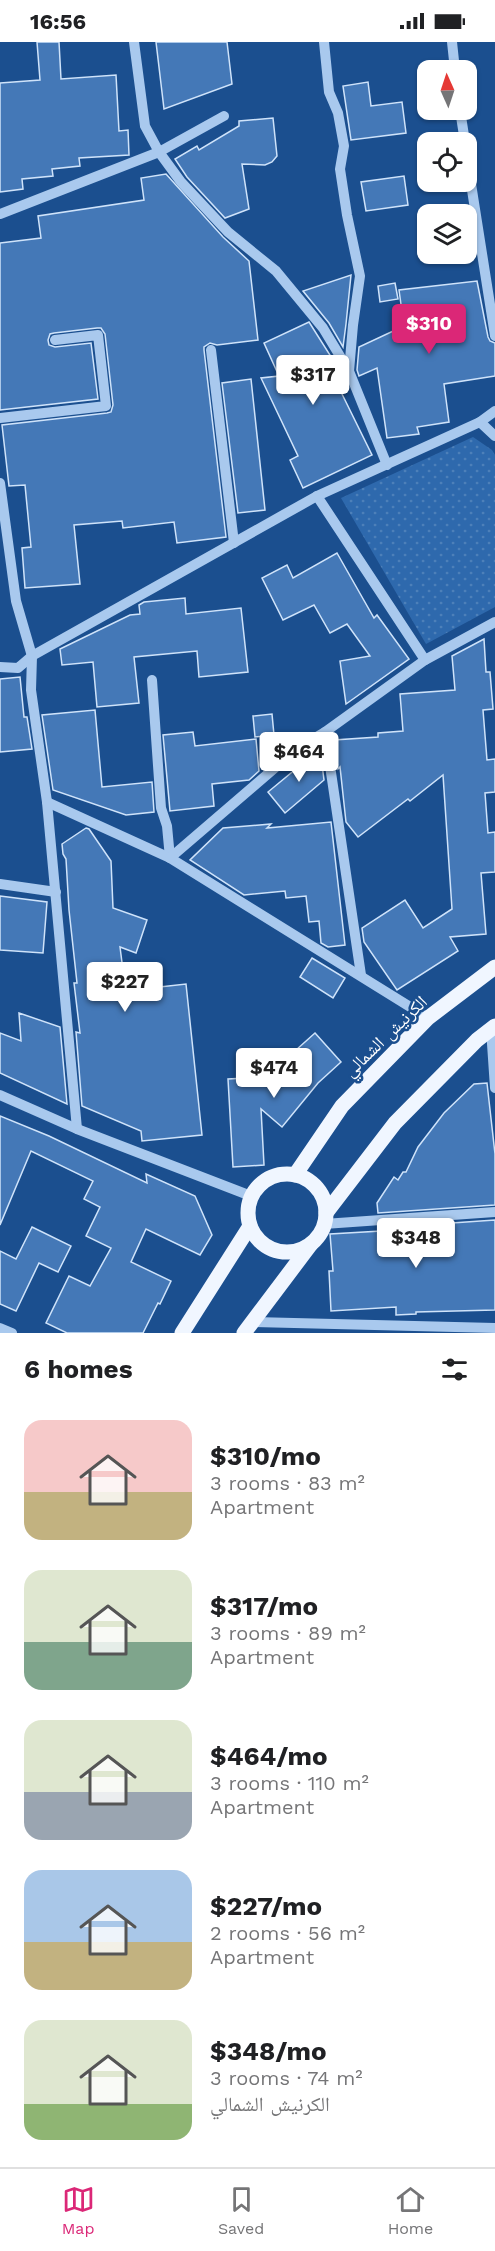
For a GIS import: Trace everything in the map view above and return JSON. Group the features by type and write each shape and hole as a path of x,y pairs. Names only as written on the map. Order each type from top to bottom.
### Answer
{"main road":[{"name":"الكرنيش الشمالي","path":"295,1175 342,1106 428,1018 495,967"},
{"path":"248,1328 312,1242 325,1219 394,1123 477,1040 493,1028"},
{"path":"312,1242 302,1249 289,1252 277,1251 261,1241 250,1226 248,1216 251,1196 259,1185 269,1178 282,1174 295,1175 307,1180 317,1188 324,1200 325,1219"},
{"path":"182,1333 250,1226"}],"street":[{"path":"134,42 144,126 159,152 181,182 228,232 276,271 323,328 349,371 387,465"},
{"path":"324,42 329,92 338,113 344,146 340,169 360,276 349,371"},
{"path":"452,42 454,60"},
{"path":"0,214 159,152 224,116"},
{"path":"472,192 495,336"},
{"path":"0,418 106,406 98,335 55,340"},
{"path":"211,350 234,543"},
{"path":"0,667 18,668 32,656 317,496 480,422 495,411"},
{"path":"480,422 495,436"},
{"path":"0,483 16,601 32,656 31,690 47,802 77,1129"},
{"path":"317,496 425,660"},
{"path":"170,858 298,748 325,732 425,660 495,622"},
{"path":"152,680 161,808 167,826 170,858"},
{"path":"325,732 361,975"},
{"path":"47,802 170,858 428,1018"},
{"path":"0,884 56,892"},
{"path":"493,1028 495,1088"},
{"path":"0,1095 77,1129 251,1196"},
{"path":"325,1219 495,1212"},
{"path":"248,1328 495,1328"}],"shaded area":[{"path":"473,437 492,450 495,455 495,607 426,644 341,498"}],"building":[{"path":"37,42 59,42 61,79 116,75 119,131 128,130 129,155 79,158 80,166 52,169 53,176 22,179 23,189 0,192 0,83 40,80"},
{"path":"156,42 227,42 232,84 164,109"},
{"path":"368,82 371,106 402,102 406,133 351,140 343,86"},
{"path":"273,118 277,156 265,165 242,164 249,209 225,218 187,177 175,159 197,146 199,150 239,126 239,121"},
{"path":"166,174 223,237 249,261 258,340 217,345 210,343 204,347 226,537 177,543 174,522 123,528 122,521 74,525 80,584 25,588 22,548 31,547 25,485 9,486 2,425 107,413 111,412 113,405 105,334 101,328 97,328 54,333 50,334 48,340 49,345 55,347 91,343 98,399 0,410 0,243 41,238 38,216 144,200 141,178"},
{"path":"404,176 408,205 366,211 361,182"},
{"path":"351,275 343,347 329,323 303,291"},
{"path":"477,281 488,337 495,343 495,376 444,384 449,422 417,427 419,434 387,438 377,368 359,376 357,370 359,347 404,326 399,290"},
{"path":"395,283 398,299 380,302 378,286"},
{"path":"309,322 346,382 339,385 342,394 372,455 303,488 290,460 298,456 261,378 279,376 264,343"},
{"path":"251,379 265,510 238,513 222,383"},
{"path":"337,553 374,618 377,615 409,659 346,704 340,661 370,656 347,624 330,633 314,605 283,620 262,578 287,565 293,578"},
{"path":"185,598 186,614 241,608 248,672 199,677 197,651 134,657 139,703 97,707 93,662 62,665 60,649 130,615 140,614 139,605 144,602"},
{"path":"484,639 486,672 490,672 493,709 483,710 487,760 495,759 495,792 485,793 488,833 495,832 495,872 481,873 486,934 450,937 458,951 397,990 364,942 362,928 405,900 423,928 452,909 443,775 358,837 346,822 340,767 338,769 334,740 378,737 378,733 403,731 400,694 455,690 452,656"},
{"path":"20,677 24,717 27,717 32,749 0,752 0,679"},
{"path":"95,710 102,787 152,782 154,812 126,815 53,790 42,715"},
{"path":"272,714 274,735 255,737 253,716"},
{"path":"193,732 195,746 256,739 259,771 249,780 212,784 214,806 170,811 163,735"},
{"path":"320,749 324,780 285,813 268,792"},
{"path":"331,822 345,945 328,947 321,943 319,921 309,922 306,896 286,898 285,891 244,895 190,860 223,828 271,824 267,828"},
{"path":"86,828 111,861 113,908 147,920 136,953 120,947 125,986 123,991 186,984 202,1135 142,1141 141,1131 82,1106 76,1032 80,1033 74,983 77,983 66,859 62,844"},
{"path":"0,896 47,902 43,953 0,950"},
{"path":"312,958 345,978 333,998 300,977"},
{"path":"19,1013 60,1027 67,1104 0,1073 0,1033 21,1041"},
{"path":"315,1033 341,1062 318,1083 282,1127 261,1109 264,1165 233,1167 228,1079 301,1075 286,1059"},
{"path":"487,1083 495,1154 495,1205 378,1213 377,1203 394,1177 398,1180 403,1172 406,1172 418,1147 444,1113 474,1084"},
{"path":"0,1116 49,1136 147,1183 146,1174 195,1196 212,1235 200,1255 146,1229 131,1262 171,1281 143,1333 67,1333 46,1323 69,1276 90,1286 111,1248 86,1236 100,1207 84,1199 93,1181 31,1151 0,1225"},
{"path":"495,1220 495,1310 416,1312 416,1314 396,1315 396,1307 331,1311 329,1271 333,1271 330,1234"},
{"path":"32,1227 71,1246 58,1272 39,1263 16,1311 0,1304 0,1251 16,1259"}]}
